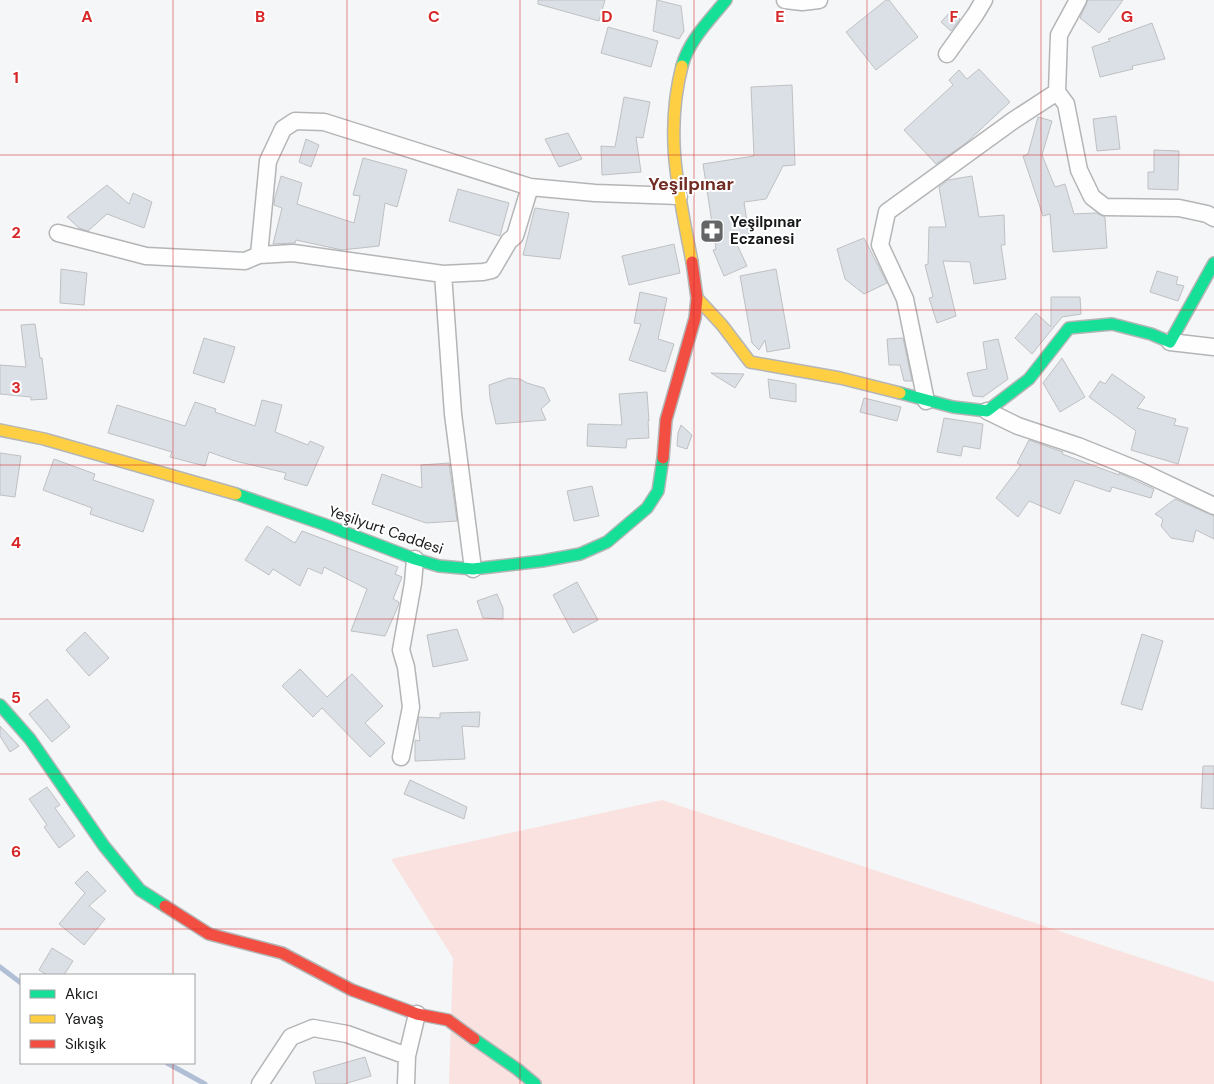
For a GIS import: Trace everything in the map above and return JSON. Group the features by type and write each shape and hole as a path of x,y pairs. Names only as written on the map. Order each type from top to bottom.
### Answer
{"street":[{"name":"Yeşilyurt Caddesi","path":"0,430 44,439 220,489 439,566 473,569 542,561 580,554 607,542 630,524 646,508 658,491 662,472 666,420 695,318 697,298 679,196 673,145 674,111 685,56 695,38 726,0"},
{"path":"785,0 802,2 819,0"},
{"path":"948,54 984,0"},
{"path":"1073,2 1059,35 1056,92 1066,104 1079,170 1092,198 1105,207 1179,208 1207,214 1214,218"},
{"path":"926,401 905,299 880,245 886,212 1056,92"},
{"path":"259,255 268,161 282,129 295,121 324,122 530,187 595,193 679,196"},
{"path":"58,233 146,256 245,262 259,255 293,253 443,274 483,272 492,270 509,241 515,236 530,187"},
{"path":"1170,342 1214,263"},
{"path":"443,274 453,414 473,569"},
{"path":"697,298 722,325 750,362 840,378 953,407 987,411 1018,426 1078,446 1140,471 1214,506"},
{"path":"987,411 1030,379 1069,328 1112,324 1151,334 1170,342 1214,347"},
{"path":"401,757 411,707 402,650 415,559"},
{"path":"0,705 30,739 104,846 140,890 209,934 282,953 352,990 417,1014 448,1020 535,1084"},
{"path":"406,1084 408,1056 417,1014"},
{"path":"260,1084 290,1036 313,1028 347,1034 408,1056"}],"shaded area":[{"path":"662,800 1214,982 1214,1084 449,1084 453,958 391,859"}],"building":[{"path":"538,0 605,0 599,21 538,4"},
{"path":"657,0 681,6 684,31 679,39 653,31"},
{"path":"886,0 889,0 918,37 876,70 846,32"},
{"path":"1088,0 1123,0 1099,33 1080,18"},
{"path":"951,11 960,19 951,31 941,22"},
{"path":"1152,23 1165,59 1132,66 1133,69 1100,77 1092,47"},
{"path":"608,27 658,41 651,67 601,53"},
{"path":"979,69 1010,102 966,143 936,164 904,130 953,85 949,80 959,70 967,79"},
{"path":"792,85 795,165 783,166 766,199 744,202 749,235 734,238 747,266 724,276 713,250 716,249 703,164 754,156 751,87"},
{"path":"624,97 650,102 643,138 636,137 641,172 602,175 601,146 615,147"},
{"path":"1116,116 1120,149 1097,151 1093,119"},
{"path":"1038,117 1052,121 1042,155 1055,187 1065,184 1074,214 1096,213 1105,217 1107,248 1053,252 1050,214 1043,216 1023,156 1028,154"},
{"path":"568,133 582,159 559,167 545,139"},
{"path":"306,139 319,145 311,167 299,162"},
{"path":"1154,150 1179,151 1178,190 1148,189 1148,172 1154,172"},
{"path":"363,158 407,170 397,207 385,203 379,246 342,250 296,240 295,243 273,244 282,208 274,205 281,176 302,183 297,204 354,223 360,196 353,195"},
{"path":"972,176 979,217 1004,215 1005,245 1001,245 1006,279 974,284 970,262 943,261 956,316 937,323 929,298 933,297 925,265 928,264 929,227 946,227 939,187 948,180"},
{"path":"107,185 129,204 133,193 152,202 144,228 107,214 88,231 79,228 67,217"},
{"path":"458,189 509,203 500,236 449,221"},
{"path":"535,208 569,213 560,259 523,255"},
{"path":"864,238 887,283 864,294 845,279 837,249"},
{"path":"674,244 680,273 629,285 622,256"},
{"path":"61,269 87,273 84,305 60,303"},
{"path":"776,269 790,348 767,352 765,340 759,350 752,343 740,276"},
{"path":"1157,271 1178,277 1176,284 1184,286 1178,301 1150,292"},
{"path":"640,292 667,298 658,339 674,344 665,372 629,360 641,324 634,323"},
{"path":"1051,297 1080,297 1081,314 1062,317 1032,354 1015,338 1036,313 1051,327"},
{"path":"35,324 40,358 42,358 47,399 31,400 31,397 0,394 0,365 26,367 21,325"},
{"path":"204,338 235,347 224,383 193,373"},
{"path":"903,338 912,381 904,381 900,365 889,365 887,339"},
{"path":"998,339 1008,379 983,397 973,396 967,373 987,369 983,342"},
{"path":"1062,358 1085,397 1060,412 1043,383"},
{"path":"711,373 744,374 735,388"},
{"path":"1112,374 1145,397 1137,408 1176,419 1174,425 1188,428 1178,464 1131,450 1136,431 1089,397 1100,381 1105,384"},
{"path":"509,378 520,379 544,388 550,401 541,409 546,420 496,424 489,385"},
{"path":"768,379 796,384 796,402 770,398"},
{"path":"647,392 649,438 627,439 626,448 587,446 588,424 622,425 619,394"},
{"path":"864,398 901,407 897,421 860,412"},
{"path":"262,400 282,405 275,432 308,445 310,441 324,447 307,486 284,479 286,473 235,461 209,452 205,466 170,457 172,452 108,433 117,405 185,426 195,402 216,409 215,412 255,426"},
{"path":"944,418 983,424 980,449 963,446 961,456 937,452"},
{"path":"681,425 692,435 687,449 677,446"},
{"path":"1029,440 1119,475 1119,473 1154,489 1151,498 1112,487 1110,492 1075,480 1060,514 1029,501 1018,517 996,498 1021,465 1017,463"},
{"path":"0,453 21,456 15,497 0,495"},
{"path":"54,459 95,474 93,480 154,500 143,532 90,514 92,508 43,490"},
{"path":"449,463 457,521 426,523 372,504 382,474 422,488 421,465"},
{"path":"592,486 599,516 574,521 567,491"},
{"path":"1175,499 1214,516 1214,539 1196,530 1193,542 1171,538 1161,526 1163,519 1155,514"},
{"path":"267,526 295,543 302,531 398,567 395,574 402,577 393,599 399,602 399,604 385,636 351,631 367,589 324,567 322,574 308,568 300,586 273,569 269,575 245,560"},
{"path":"577,582 598,620 573,633 553,595"},
{"path":"497,594 503,608 503,619 483,618 477,601"},
{"path":"457,629 468,660 433,667 427,635"},
{"path":"85,632 109,658 89,676 66,650"},
{"path":"1142,634 1163,641 1142,710 1121,704"},
{"path":"300,669 327,697 352,674 383,706 365,723 385,743 370,757 322,708 313,717 282,686"},
{"path":"47,699 70,727 52,742 29,714"},
{"path":"480,712 479,727 462,726 465,759 415,761 415,740 420,741 419,717 440,718 440,713"},
{"path":"0,726 19,746 10,752 0,736"},
{"path":"1203,766 1214,766 1214,809 1201,808"},
{"path":"410,780 467,807 464,819 404,794"},
{"path":"47,787 60,805 55,808 75,836 59,848 44,827 47,825 29,799"},
{"path":"87,871 106,891 89,906 105,919 84,945 59,924 85,893 75,883"},
{"path":"52,948 73,961 65,974 45,974 39,970"},
{"path":"365,1057 371,1076 344,1084 316,1084 313,1072"}],"waterway":[{"path":"0,967 20,982"},
{"path":"169,1064 205,1084"}],"traffic: fast":[{"path":"682,66 695,39 726,0"},
{"path":"900,393 953,407 987,411 1029,379 1069,328 1112,324 1151,334 1170,342 1214,263"},
{"path":"236,494 415,559 439,566 473,569 542,561 580,554 607,542 647,508 658,491 663,458"},
{"path":"0,705 30,739 104,846 140,890 165,906"},
{"path":"474,1039 535,1084"}],"traffic: slow":[{"path":"682,66 674,116 675,164 692,262"},
{"path":"697,298 722,325 750,362 840,378 900,393"},
{"path":"0,430 44,439 236,494"}],"traffic: jam":[{"path":"663,458 666,420 695,318 697,298 692,262"},
{"path":"165,906 209,934 282,953 352,990 417,1014 448,1020 474,1039"}],"place":[{"name":"Yeşilpınar Eczanesi","path":"712,231"}],"district":[{"name":"Yeşilpınar","path":"691,184"}]}
